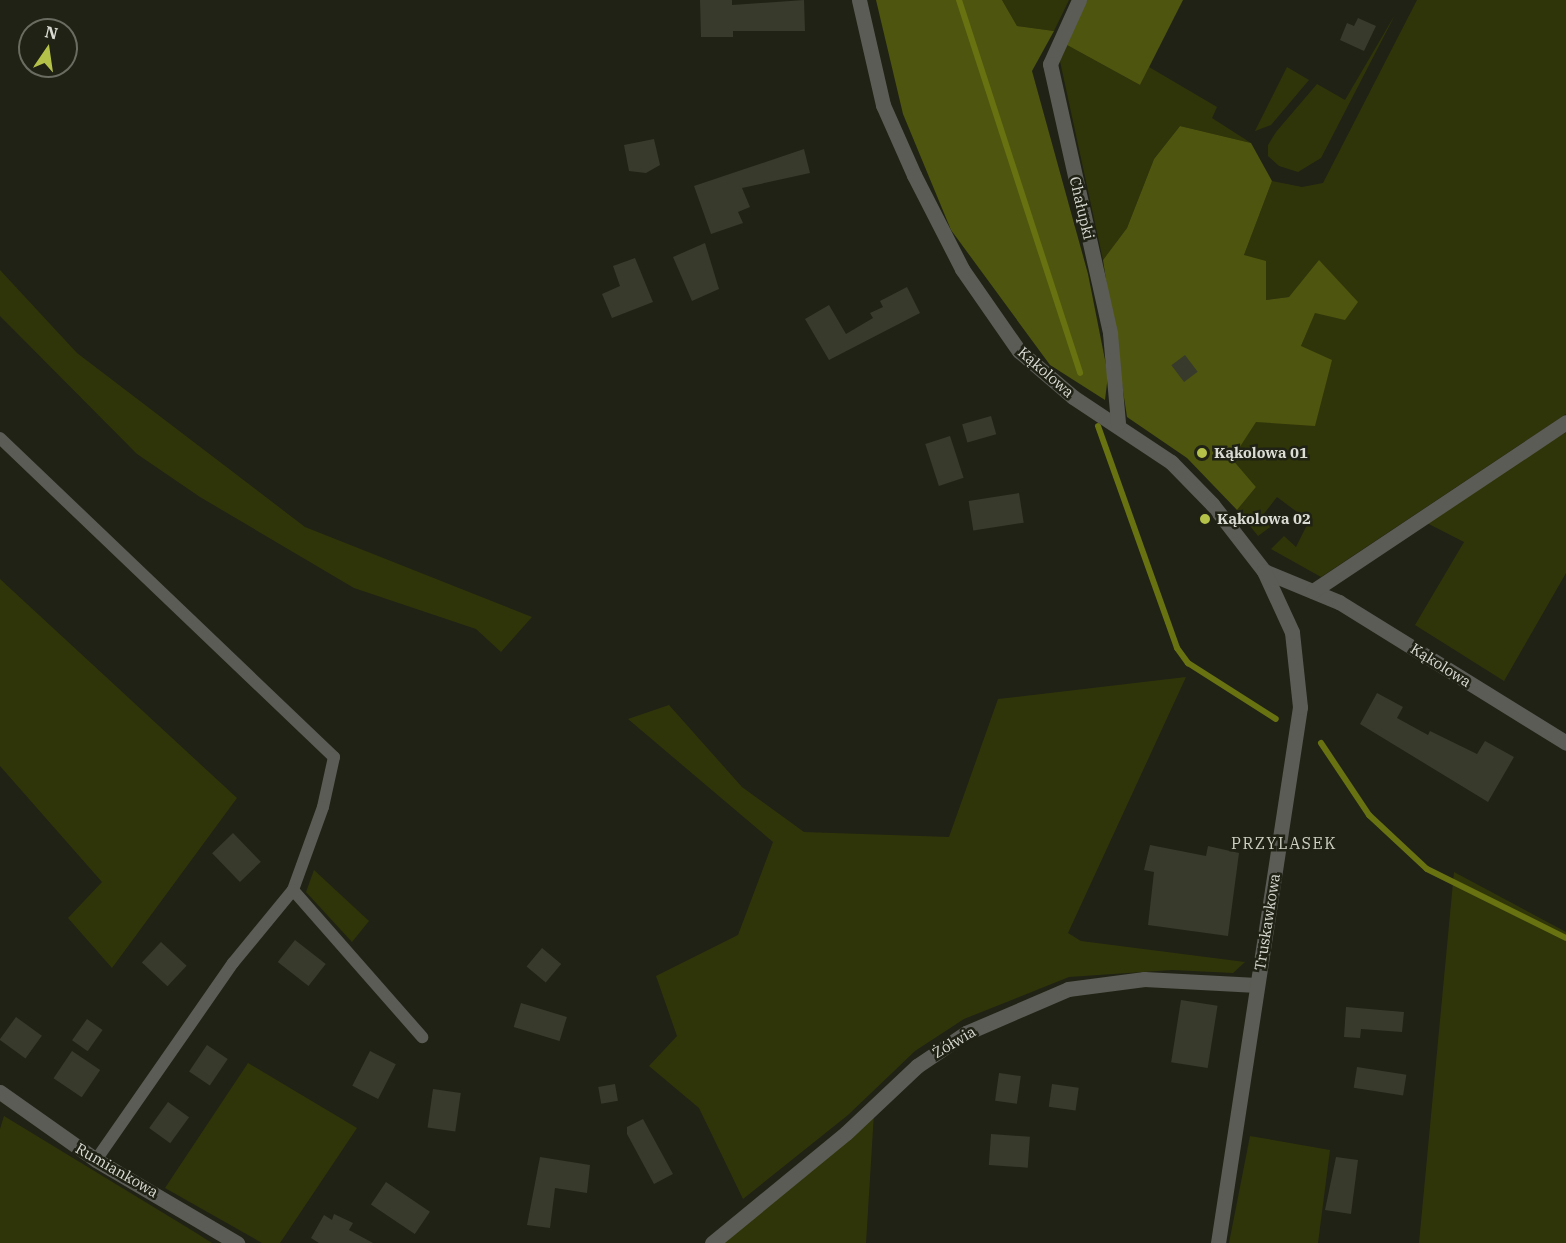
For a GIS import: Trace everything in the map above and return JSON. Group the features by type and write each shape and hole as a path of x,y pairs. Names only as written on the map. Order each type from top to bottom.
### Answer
{"street":[{"name":"Kąkolowa","path":"859,0 882,105 962,269 1019,351 1073,397 1118,423 1176,467 1264,571 1340,602 1566,743"},
{"name":"Chałupki","path":"1079,0 1050,64 1110,333 1118,423"},
{"path":"1313,591 1566,422"},
{"name":"Truskawkowa","path":"1218,1243 1300,707 1292,632 1264,571"},
{"name":"Żółwia","path":"712,1243 846,1133 917,1066 966,1033 1068,989 1144,979 1257,985"},
{"name":"Rumiankowa","path":"0,1092 96,1160 237,1243"}],"lane":[{"path":"0,438 334,757 323,807 292,890 233,963 96,1160"},
{"path":"292,890 422,1037"}],"green space":[{"path":"876,0 1002,0 1017,26 1054,31 1032,71 1088,274 1108,375 1105,400 1050,365 951,230 903,114"},
{"path":"1002,0 1069,0 1054,31 1017,26"},
{"path":"1087,0 1183,0 1140,85 1067,45"},
{"path":"1417,0 1566,0 1566,414 1321,577 1271,549 1284,536 1296,547 1309,521 1277,497 1263,515 1273,525 1258,536 1237,510 1256,487 1232,459 1301,346 1315,312 1289,297 1266,300 1244,255 1272,181 1302,187 1323,183"},
{"path":"1396,13 1321,158 1298,172 1279,166 1268,156 1268,145 1276,132 1317,84 1345,100"},
{"path":"1067,45 1140,85 1149,67 1217,107 1212,118 1251,143 1180,126 1154,159 1127,228 1103,260 1060,61"},
{"path":"1287,67 1309,80 1271,125 1255,131"},
{"path":"1180,126 1251,143 1272,181 1244,255 1266,261 1266,300 1289,297 1319,260 1358,302 1345,320 1315,313 1301,346 1332,360 1315,426 1256,422 1232,459 1256,487 1237,510 1187,458 1127,417 1103,260 1127,228 1154,159"},
{"path":"0,270 77,353 305,527 532,617 501,652 476,629 354,588 200,497 137,454 0,316"},
{"path":"1566,432 1566,573 1504,681 1415,625 1464,542 1423,521"},
{"path":"0,579 237,798 112,968 68,918 102,882 0,766"},
{"path":"1186,677 1068,933 1081,941 1245,962 1233,973 1172,970 1069,977 964,1019 915,1051 848,1115 743,1199 699,1108 649,1066 677,1036 656,976 738,935 773,842 628,719 669,705 742,787 804,832 949,837 998,699"},
{"path":"314,870 369,921 352,942 306,892"},
{"path":"1454,872 1566,932 1566,1243 1419,1243"},
{"path":"248,1063 357,1128 280,1243 262,1243 165,1188"},
{"path":"874,1113 866,1243 716,1243"},
{"path":"4,1116 212,1243 0,1243 0,1129"},
{"path":"1250,1136 1330,1150 1318,1243 1229,1243"}],"building":[{"path":"700,0 732,0 732,5 804,0 805,31 733,31 733,37 701,37"},
{"path":"1358,18 1376,26 1364,51 1340,40 1347,23 1354,26"},
{"path":"654,139 660,165 646,173 629,171 624,145"},
{"path":"804,149 810,173 742,188 750,207 738,212 743,223 711,234 694,186"},
{"path":"705,243 719,289 692,301 673,257"},
{"path":"635,258 653,302 612,318 602,294 620,286 613,266"},
{"path":"907,287 920,313 829,360 805,319 829,305 846,334 873,318 870,313 883,307 880,301"},
{"path":"1185,355 1198,372 1184,382 1171,365"},
{"path":"991,416 996,434 967,443 962,424"},
{"path":"950,436 964,478 939,486 925,444"},
{"path":"1019,493 1024,523 973,531 969,501"},
{"path":"1377,693 1403,707 1397,718 1428,735 1430,731 1477,754 1485,741 1514,757 1488,802 1360,724"},
{"path":"233,833 261,862 240,882 212,853"},
{"path":"1150,845 1206,856 1208,846 1239,853 1228,936 1148,925 1154,872 1144,870"},
{"path":"295,940 326,964 308,986 278,962"},
{"path":"161,942 187,966 168,986 142,962"},
{"path":"542,948 561,964 546,982 527,966"},
{"path":"1181,1000 1218,1006 1208,1068 1171,1062"},
{"path":"521,1003 567,1017 560,1041 514,1027"},
{"path":"1346,1007 1404,1012 1402,1032 1361,1029 1360,1038 1344,1037"},
{"path":"16,1017 42,1036 25,1058 0,1040"},
{"path":"87,1019 103,1030 88,1051 72,1040"},
{"path":"207,1045 228,1059 210,1086 189,1072"},
{"path":"72,1051 100,1070 82,1097 54,1078"},
{"path":"370,1051 396,1064 378,1099 352,1086"},
{"path":"1357,1067 1406,1075 1403,1096 1354,1088"},
{"path":"999,1073 1021,1076 1017,1104 995,1101"},
{"path":"615,1084 618,1101 601,1104 598,1087"},
{"path":"1052,1084 1079,1088 1076,1111 1049,1107"},
{"path":"433,1089 461,1093 455,1132 428,1128"},
{"path":"168,1102 189,1117 170,1143 149,1128"},
{"path":"643,1119 673,1174 654,1184 627,1134 627,1127"},
{"path":"991,1134 1030,1137 1028,1168 989,1165"},
{"path":"540,1157 590,1165 587,1193 555,1188 550,1228 527,1225"},
{"path":"1336,1157 1358,1160 1351,1214 1325,1210"},
{"path":"386,1182 430,1212 415,1234 371,1204"},
{"path":"334,1214 353,1223 349,1230 373,1243 319,1243 311,1238 324,1215 332,1220"}],"waterway":[{"path":"959,0 1080,373"},
{"path":"1098,426 1177,648 1188,663 1276,719"},
{"path":"1321,743 1369,815 1427,869 1566,938"}],"place":[{"name":"Kąkolowa 01","path":"1202,453"},
{"name":"Kąkolowa 02","path":"1205,519"}],"district":[{"name":"PRZYLASEK","path":"1284,843"}]}
